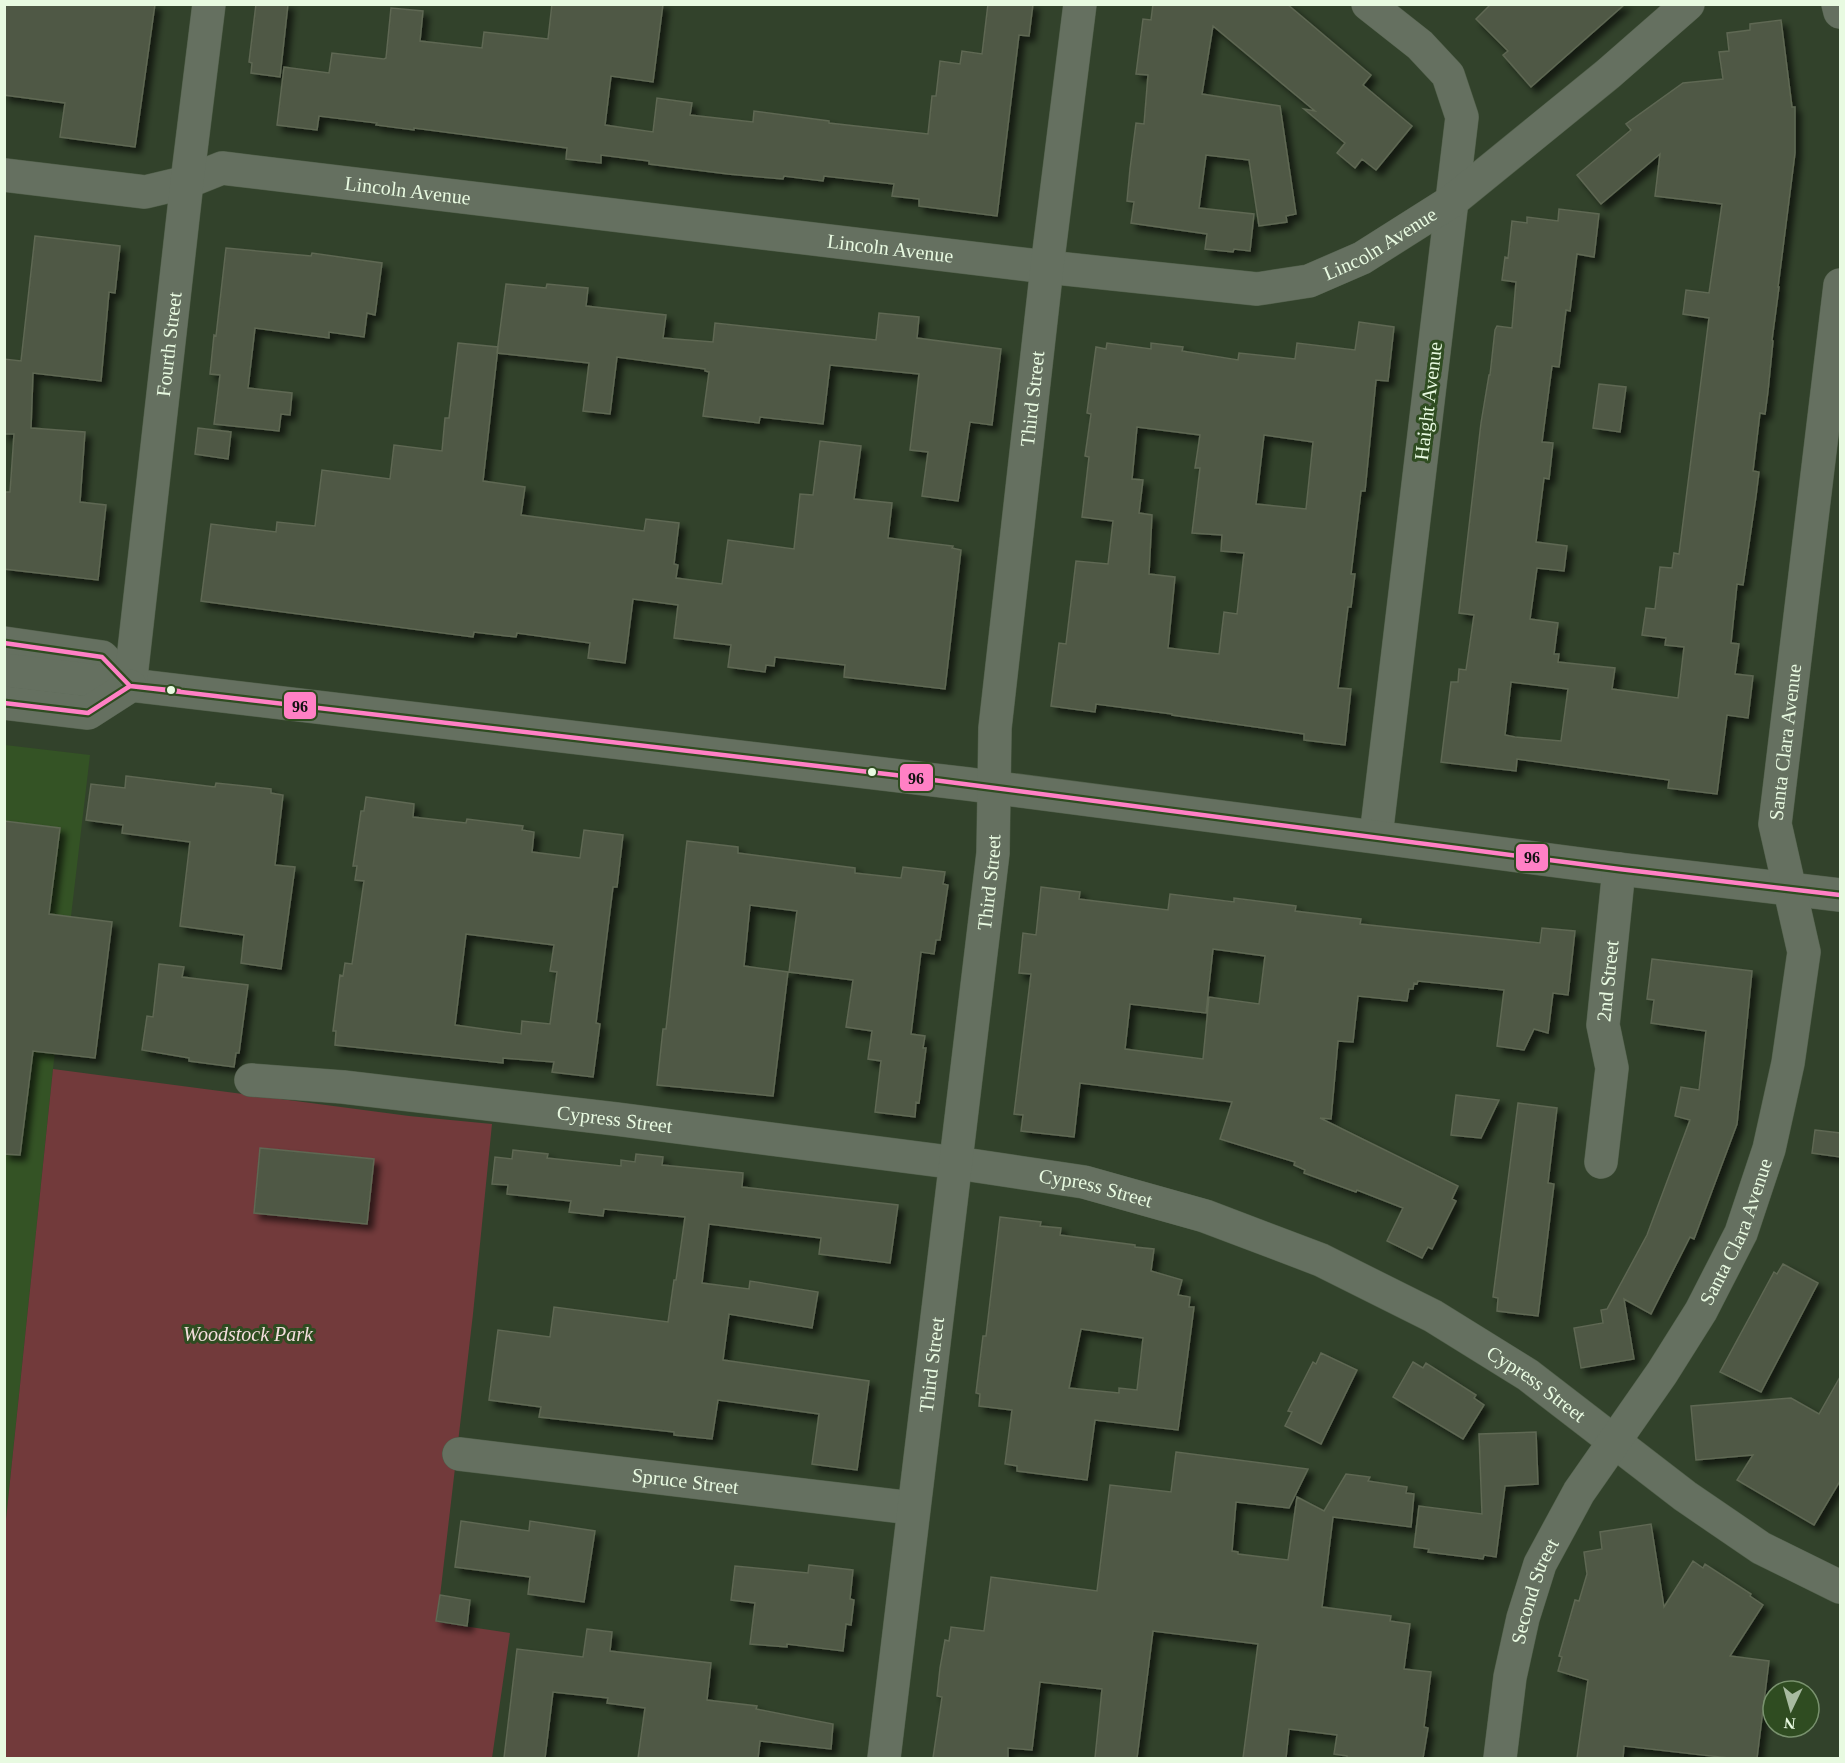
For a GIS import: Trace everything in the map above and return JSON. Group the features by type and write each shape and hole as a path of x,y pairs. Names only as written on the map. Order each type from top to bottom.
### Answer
{"street":[{"name":"Fourth Street","path":"130,686 209,4"},
{"name":"Third Street","path":"884,1758 912,1508 957,1163 993,853 995,728 1047,267 1080,4"},
{"name":"Haight Avenue","path":"1368,4 1420,45 1448,75 1462,117 1376,836"},
{"name":"Lincoln Avenue","path":"4,175 145,192 187,182 222,168 1047,267 1257,289 1309,281 1362,258 1452,201 1608,74 1688,4"},
{"path":"1838,4 1840,12"},
{"name":"Santa Clara Avenue","path":"1614,1441 1662,1373 1701,1311 1741,1233 1769,1149 1788,1063 1804,951 1775,824 1840,285"},
{"path":"4,643 102,657 130,686"},
{"path":"4,670 994,787 1619,869 1840,895"},
{"path":"4,703 88,712 130,686"},
{"name":"2nd Street","path":"1601,1162 1612,1068 1603,1025 1619,869"},
{"name":"Cypress Street","path":"251,1080 344,1087 957,1163 1084,1182 1205,1216 1321,1260 1433,1316 1528,1375 1685,1496 1761,1548 1840,1587"},
{"name":"Second Street","path":"1500,1758 1510,1677 1523,1618 1540,1564 1579,1492 1614,1441"},
{"name":"Spruce Street","path":"459,1454 912,1508"}],"shaded area":[{"path":"5,745 90,755 53,1069 5,1529"}],"green space":[{"name":"Woodstock Park","path":"53,1069 409,1116 492,1124 473,1314 437,1622 510,1633 492,1758 5,1758 5,1529"}],"building":[{"path":"4,4 155,4 135,147 60,137 65,103 4,95"},
{"path":"256,4 288,4 280,77 251,73 252,63 249,62"},
{"path":"552,4 663,4 653,82 611,76 605,125 653,132 657,98 692,103 690,115 753,122 754,111 829,121 829,123 928,134 932,96 936,96 940,61 960,64 962,51 982,54 988,4 1033,4 1029,36 1019,35 997,216 919,206 919,199 892,196 894,184 824,176 823,181 784,176 783,179 728,174 601,155 601,163 566,159 567,148 319,116 317,130 277,125 284,67 329,73 332,53 386,58 391,8 423,11 420,41 482,48 484,32 548,39"},
{"path":"1153,4 1287,4 1371,75 1363,85 1412,126 1376,170 1362,159 1355,168 1337,153 1345,143 1304,109 1315,111 1213,26 1202,94 1280,106 1296,214 1286,216 1287,222 1259,226 1249,160 1206,155 1199,208 1254,214 1250,251 1205,249 1207,234 1131,223 1134,202 1127,201 1130,169 1136,123 1144,124 1148,75 1136,74 1143,19 1151,20"},
{"path":"1491,4 1625,4 1531,87 1503,55 1508,51 1476,19"},
{"path":"1781,20 1792,107 1795,107 1795,153 1765,414 1760,413 1753,471 1759,472 1756,496 1743,585 1737,584 1731,643 1739,644 1735,674 1753,676 1748,718 1727,715 1717,794 1668,788 1669,780 1517,759 1516,771 1441,762 1451,682 1458,682 1459,669 1466,670 1474,615 1459,613 1481,423 1495,330 1497,326 1512,328 1516,282 1502,280 1505,257 1508,258 1512,221 1527,223 1527,217 1558,221 1559,209 1599,214 1594,257 1577,254 1570,311 1566,310 1559,367 1552,366 1542,442 1553,443 1549,479 1544,478 1536,542 1567,546 1564,571 1537,568 1530,619 1558,623 1554,654 1559,654 1558,662 1615,668 1612,689 1678,698 1684,647 1665,645 1666,638 1642,635 1646,608 1655,609 1660,567 1672,568 1674,553 1679,554 1709,318 1683,314 1686,290 1709,293 1722,204 1655,196 1660,154 1601,204 1577,175 1631,130 1626,124 1683,83 1723,79 1719,52 1729,51 1727,33 1750,30 1750,24","holes":["1511,682 1568,689 1561,741 1505,735"]},
{"path":"35,236 120,246 115,293 109,292 101,381 33,373 31,428 85,432 80,502 106,505 98,580 4,569 4,492 10,492 14,434 4,434 4,359 21,361"},
{"path":"226,248 311,256 312,253 382,263 375,315 367,313 364,337 329,332 329,338 255,328 248,388 292,393 290,415 281,414 279,431 214,424 220,375 210,374"},
{"path":"506,284 546,288 547,284 588,288 586,306 666,315 663,338 713,342 715,323 876,340 879,313 919,317 917,338 1001,349 992,425 970,422 958,501 922,496 928,452 910,450 919,374 830,365 823,424 760,417 759,423 703,416 709,372 705,369 617,357 610,414 583,411 589,363 497,353"},
{"path":"1359,322 1394,327 1388,381 1376,380 1365,491 1361,491 1351,574 1355,574 1351,607 1348,607 1338,688 1351,689 1345,745 1304,740 1304,734 1172,714 1096,704 1095,712 1051,706 1059,643 1066,644 1076,561 1108,564 1113,521 1082,517 1089,457 1085,456 1091,414 1087,413 1096,347 1106,349 1107,343 1151,349 1151,343 1183,347 1182,351 1238,360 1239,353 1295,359 1297,343 1355,350","holes":["1137,427 1200,435 1195,468 1200,468 1192,533 1222,535 1221,551 1244,553 1237,614 1224,612 1219,654 1168,648 1175,577 1149,574 1152,515 1139,513 1143,480 1132,479","1264,435 1313,442 1306,509 1256,504"]},
{"path":"458,343 498,347 483,481 525,487 521,515 644,531 646,519 679,523 674,564 678,565 676,578 722,584 728,540 794,549 800,494 813,495 820,441 861,446 854,499 892,503 888,538 953,546 952,548 961,550 945,689 844,677 845,665 775,657 774,666 766,665 765,672 728,667 731,645 674,638 678,605 633,599 625,663 588,658 590,643 517,633 516,637 474,632 473,637 201,601 211,524 276,532 277,522 315,526 322,470 390,479 394,445 442,451 445,418 449,418"},
{"path":"1599,384 1626,387 1620,432 1593,428"},
{"path":"198,428 231,432 228,459 195,454"},
{"path":"126,776 215,787 216,783 271,789 271,793 283,795 275,865 295,867 281,969 241,963 244,935 180,926 190,842 122,833 123,825 86,820 91,784 125,788"},
{"path":"366,797 414,804 413,817 466,823 467,819 523,826 522,830 534,832 532,852 580,858 584,830 623,835 617,887 613,887 596,1023 600,1024 593,1077 552,1072 554,1062 503,1058 503,1063 335,1045 336,1031 333,1031 340,975 343,976 345,963 352,964 364,881 355,880 357,866 353,866 361,811 364,811","holes":["466,934 554,945 550,971 557,972 550,1024 522,1021 521,1034 455,1025"]},
{"path":"4,821 60,828 49,914 112,922 95,1058 33,1051 20,1155 4,1154"},
{"path":"687,841 738,847 738,853 855,868 855,873 901,878 903,867 945,872 943,884 948,885 940,940 936,940 934,954 921,952 911,1034 925,1036 923,1048 926,1048 915,1117 875,1112 881,1061 868,1059 872,1031 846,1027 853,980 789,972 797,911 750,905 744,966 788,972 773,1096 657,1085 663,1029 666,1029"},
{"path":"1041,887 1080,892 1079,899 1168,910 1170,894 1234,902 1234,898 1296,906 1295,911 1361,919 1360,924 1540,943 1542,928 1575,931 1568,995 1553,993 1548,1033 1534,1029 1524,1050 1497,1046 1504,990 1418,981 1417,984 1414,983 1413,989 1409,989 1407,1001 1358,996 1353,1042 1338,1041 1331,1119 1320,1118 1458,1186 1452,1199 1456,1201 1432,1249 1428,1247 1422,1258 1387,1241 1403,1208 1304,1173 1305,1170 1294,1165 1295,1162 1220,1139 1232,1102 1080,1083 1074,1137 1021,1131 1023,1115 1014,1114 1031,974 1019,973 1023,933 1036,935","holes":["1213,949 1265,956 1259,1004 1209,997 1203,1059 1125,1049 1130,1004 1206,1013"]},
{"path":"1652,959 1752,971 1737,1124 1694,1239 1690,1237 1651,1314 1624,1299 1634,1359 1581,1368 1574,1328 1603,1323 1601,1310 1607,1309 1647,1235 1690,1120 1675,1116 1681,1087 1699,1090 1706,1031 1651,1023 1654,1000 1647,999"},
{"path":"159,964 184,967 182,977 248,985 239,1053 236,1053 234,1067 189,1061 189,1058 142,1050 147,1016 153,1017"},
{"path":"1456,1095 1499,1100 1481,1138 1451,1135"},
{"path":"1518,1103 1557,1108 1548,1183 1554,1184 1538,1316 1497,1311 1498,1298 1493,1297"},
{"path":"1815,1130 1840,1133 1840,1157 1812,1153"},
{"path":"260,1148 374,1159 367,1224 254,1213"},
{"path":"513,1150 548,1154 547,1158 621,1166 621,1160 635,1162 636,1154 663,1157 662,1165 743,1173 742,1187 898,1205 890,1263 819,1254 821,1238 709,1224 702,1283 749,1289 750,1281 818,1292 812,1328 729,1314 723,1360 869,1381 857,1470 812,1464 819,1414 718,1400 712,1439 674,1435 674,1432 539,1417 541,1407 489,1400 498,1330 550,1337 554,1307 668,1322 685,1217 604,1209 603,1216 569,1212 571,1201 507,1194 508,1185 492,1184 495,1157 512,1159"},
{"path":"1000,1217 1041,1222 1040,1226 1061,1228 1060,1235 1154,1249 1151,1271 1182,1280 1178,1295 1190,1297 1189,1307 1194,1307 1178,1430 1095,1420 1087,1480 1017,1471 1017,1466 1005,1464 1012,1410 979,1406 980,1394 976,1393 983,1336 986,1336","holes":["1081,1329 1143,1338 1137,1390 1119,1388 1119,1393 1069,1388"]},
{"path":"1783,1264 1818,1283 1761,1392 1720,1372 1774,1272 1777,1274"},
{"path":"1321,1353 1357,1370 1321,1444 1285,1426 1292,1412 1288,1411 1313,1362 1316,1364"},
{"path":"1413,1362 1423,1368 1426,1363 1476,1395 1474,1398 1484,1405 1463,1439 1393,1397"},
{"path":"1840,1377 1840,1481 1814,1525 1737,1480 1753,1455 1696,1460 1691,1406 1791,1398 1819,1414"},
{"path":"1536,1432 1538,1484 1505,1486 1496,1557 1484,1555 1483,1559 1428,1552 1429,1549 1414,1547 1419,1506 1482,1514 1479,1434"},
{"path":"1176,1452 1308,1469 1289,1508 1236,1502 1232,1551 1238,1554 1288,1560 1297,1497 1324,1511 1346,1474 1370,1477 1368,1481 1407,1487 1406,1493 1414,1494 1411,1527 1333,1517 1322,1607 1391,1616 1390,1621 1410,1624 1404,1669 1431,1672 1424,1727 1428,1728 1423,1758 1347,1758 1347,1756 1334,1754 1337,1735 1289,1729 1286,1758 1243,1758 1258,1644 1153,1631 1137,1758 1095,1758 1102,1689 1040,1682 1032,1750 1008,1748 1008,1758 933,1758 942,1697 937,1696 940,1668 945,1640 949,1641 951,1627 984,1631 991,1577 1097,1591 1110,1485 1171,1492"},
{"path":"461,1521 529,1531 530,1521 595,1531 584,1602 528,1594 530,1577 455,1567"},
{"path":"1651,1524 1664,1607 1693,1561 1703,1568 1705,1564 1751,1594 1750,1596 1763,1605 1730,1656 1769,1661 1767,1679 1761,1679 1761,1726 1757,1758 1729,1758 1624,1746 1623,1758 1577,1758 1588,1680 1558,1671 1562,1657 1559,1656 1575,1600 1579,1601 1587,1574 1584,1552 1602,1549 1600,1532"},
{"path":"809,1565 853,1570 850,1599 854,1600 851,1625 846,1624 843,1651 787,1644 787,1647 750,1644 755,1603 731,1600 735,1566 808,1573"},
{"path":"440,1595 470,1600 467,1626 436,1621"},
{"path":"587,1629 612,1632 610,1651 711,1663 707,1700 757,1706 756,1709 833,1724 831,1749 760,1741 758,1758 638,1758 645,1708 607,1703 608,1698 553,1692 545,1758 504,1758 517,1649 583,1657"}],"transit line":[{"name":"96","path":"4,643 102,657 130,686 895,775 1619,869 1840,895"},
{"name":"96","path":"4,703 88,713 130,686 179,691"}]}
